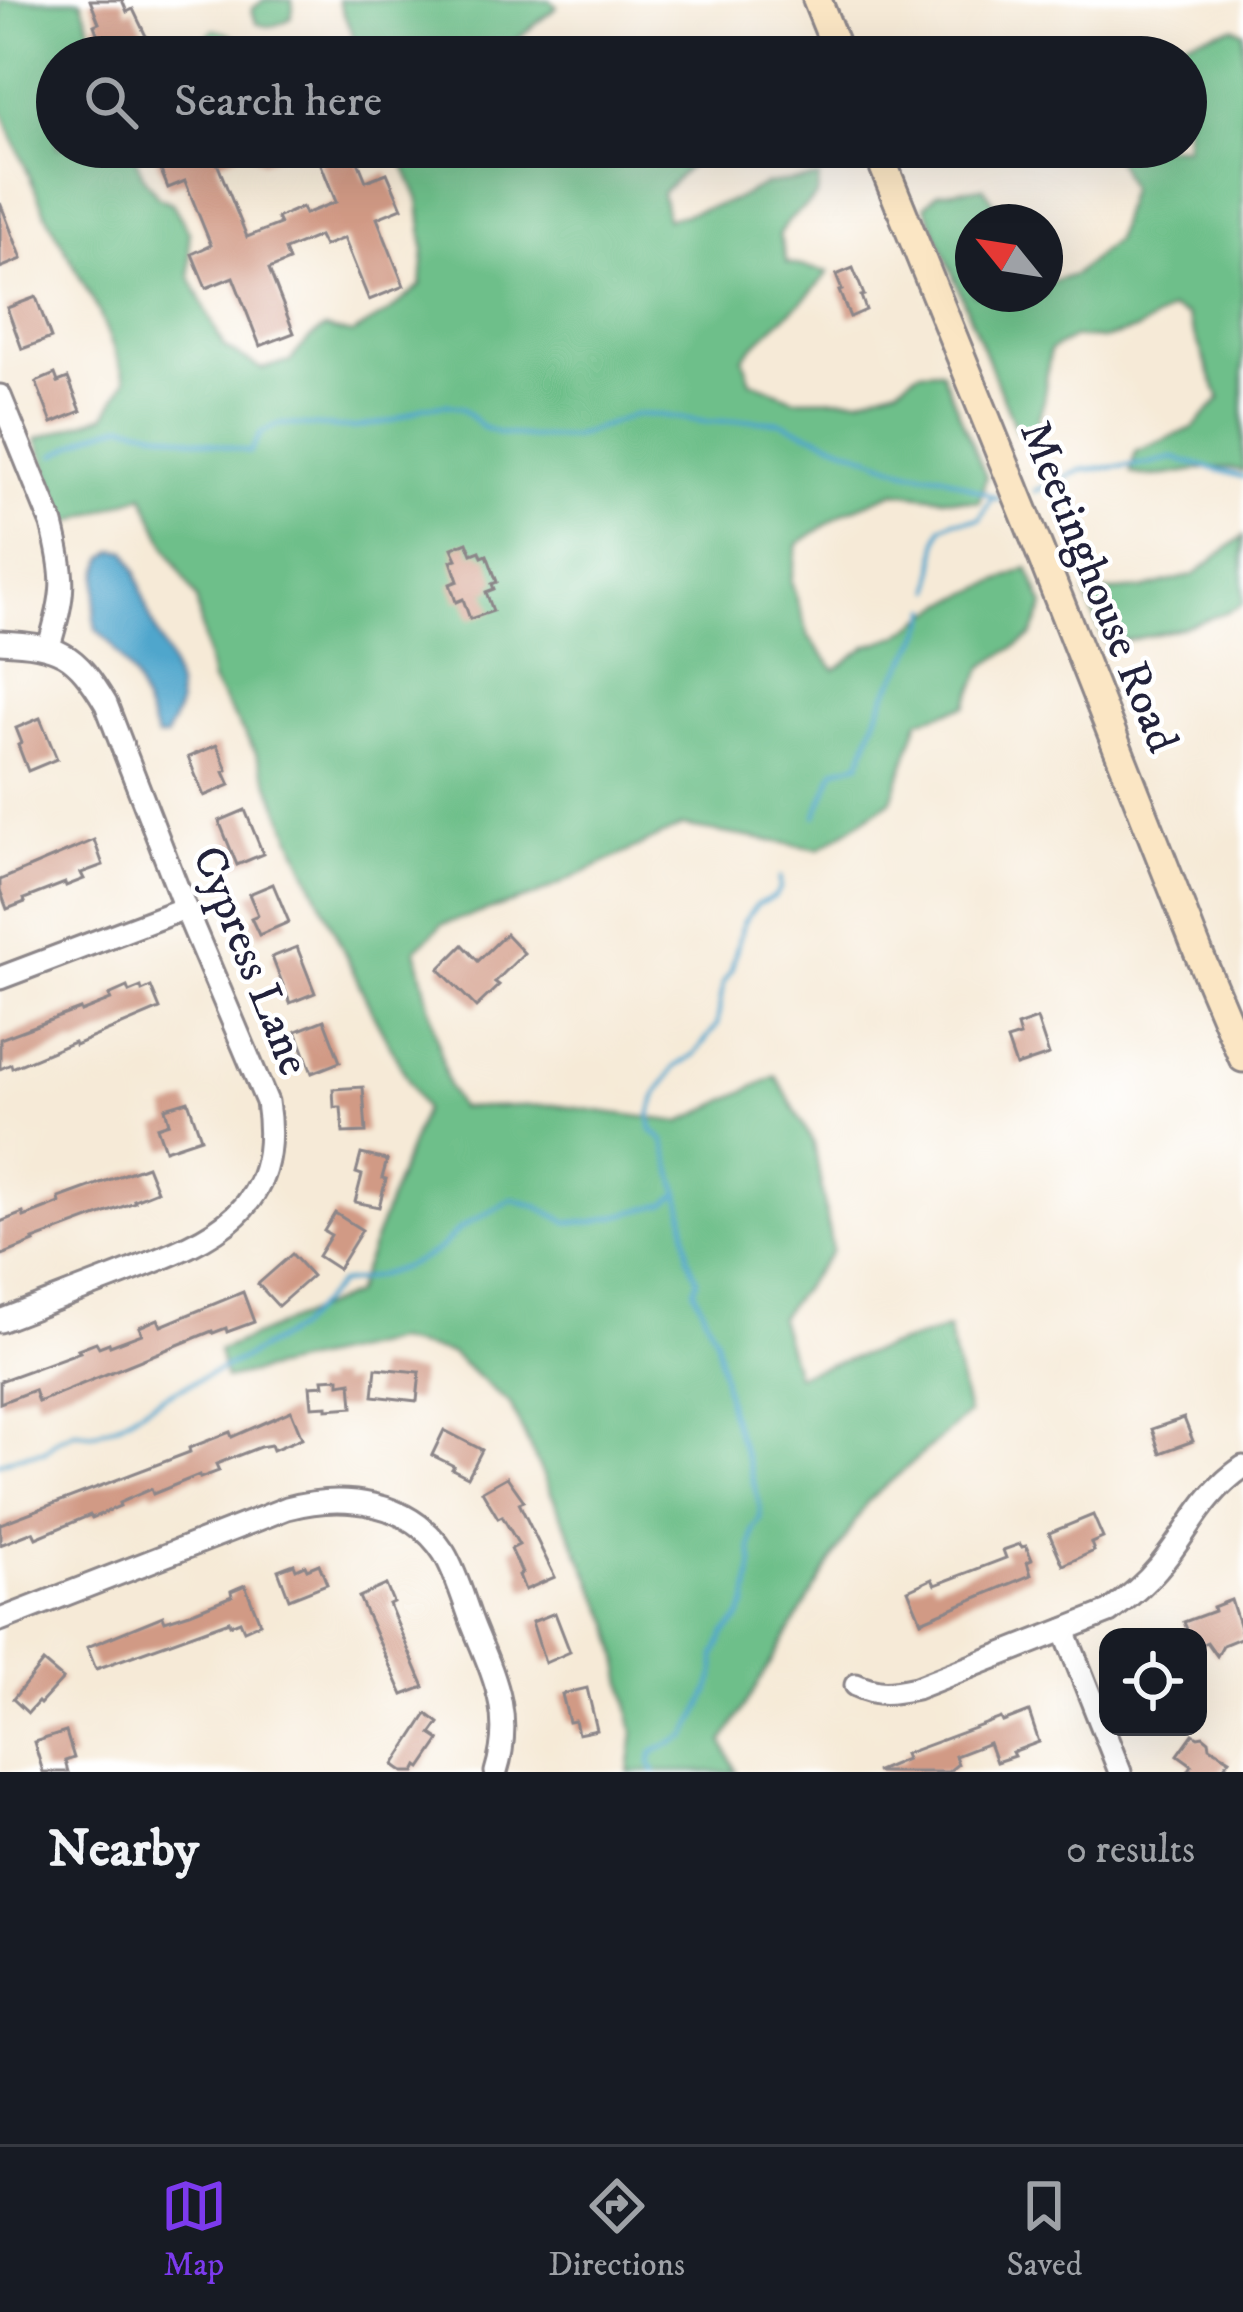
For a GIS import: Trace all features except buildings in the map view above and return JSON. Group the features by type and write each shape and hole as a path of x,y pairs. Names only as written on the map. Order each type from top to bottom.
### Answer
{"street":[{"path":"817,0 832,36"},
{"name":"Meetinghouse Road","path":"884,168 1243,1058"},
{"path":"0,396 52,524 64,582 49,646 0,642"},
{"name":"Cypress Lane","path":"0,1321 187,1248 228,1224 258,1184 272,1133 266,1102 106,704 75,661 49,646"},
{"path":"0,978 185,908"},
{"path":"856,1685 872,1693 916,1688 1109,1612 1162,1564 1212,1494 1243,1467"},
{"path":"0,1620 286,1508 326,1498 362,1501 413,1523 445,1555 498,1686 505,1738 496,1772"},
{"path":"1064,1630 1120,1772"}],"green space":[{"path":"0,0 81,0 93,36 36,36 36,168 140,168 158,197 172,203 189,232 190,277 224,347 262,369 290,361 325,328 352,334 421,285 424,249 419,200 405,168 687,168 662,193 667,219 732,201 766,184 819,178 817,196 779,235 787,263 828,272 743,358 751,381 794,399 860,398 898,386 919,371 941,370 986,477 979,502 895,492 845,512 798,544 791,581 809,637 835,670 867,646 898,636 945,604 1028,568 1044,606 1032,636 983,667 966,706 919,720 892,800 819,849 682,826 532,897 443,924 416,949 448,1086 459,1108 553,1105 681,1122 776,1076 814,1144 832,1251 779,1318 796,1375 948,1329 968,1414 867,1502 723,1742 736,1772 629,1772 634,1732 612,1625 510,1404 450,1353 394,1341 225,1379 218,1351 354,1294 424,1109 374,1016 255,751 212,682 196,598 143,495 66,524 37,439 106,415 126,380 99,312 45,212 0,107"},
{"path":"264,0 292,0 291,18 274,25 256,23 252,9"},
{"path":"338,0 550,0 557,7 520,36 353,36"},
{"path":"1234,27 1243,32 1243,471 1215,468 1145,476 1131,473 1135,452 1193,428 1220,399 1187,315 1171,309 1139,329 1103,339 1074,337 1050,350 1034,431 1017,432 968,312 1063,312 1063,278 1074,275 1115,240 1129,188 1120,168 1207,168 1207,36 1201,36"},
{"path":"983,187 995,204 955,204 955,280 925,206 938,193"},
{"path":"1243,536 1243,604 1176,629 1105,642 1085,593 1142,589 1194,575"}],"water":[{"path":"115,550 127,551 136,570 177,687 179,706 166,737 157,738 135,680 96,629 98,575 105,557"}],"waterway":[{"path":"55,455 124,424 250,452 261,433 279,424 353,428 447,405 462,408 482,427 529,437 573,437 634,415 780,422 907,471 942,475 999,499"},
{"path":"1035,491 1082,470 1173,458 1243,477"},
{"path":"933,590 942,527 980,519 991,499"},
{"path":"816,816 835,769 860,763 884,698 930,609"},
{"path":"654,1772 653,1752 687,1736 709,1692 715,1656 725,1633 747,1604 753,1529 760,1519 760,1506 729,1410 716,1340 694,1290 697,1280 688,1257 683,1207 664,1141 652,1130 650,1116 657,1094 675,1067 695,1054 717,1025 723,983 731,971 743,923 757,904 774,897 780,877"},
{"path":"0,1463 45,1451 75,1432 92,1434 116,1425 296,1329 339,1283 377,1276 419,1260 461,1228 512,1199 567,1222 592,1222 665,1204 678,1194"}]}
